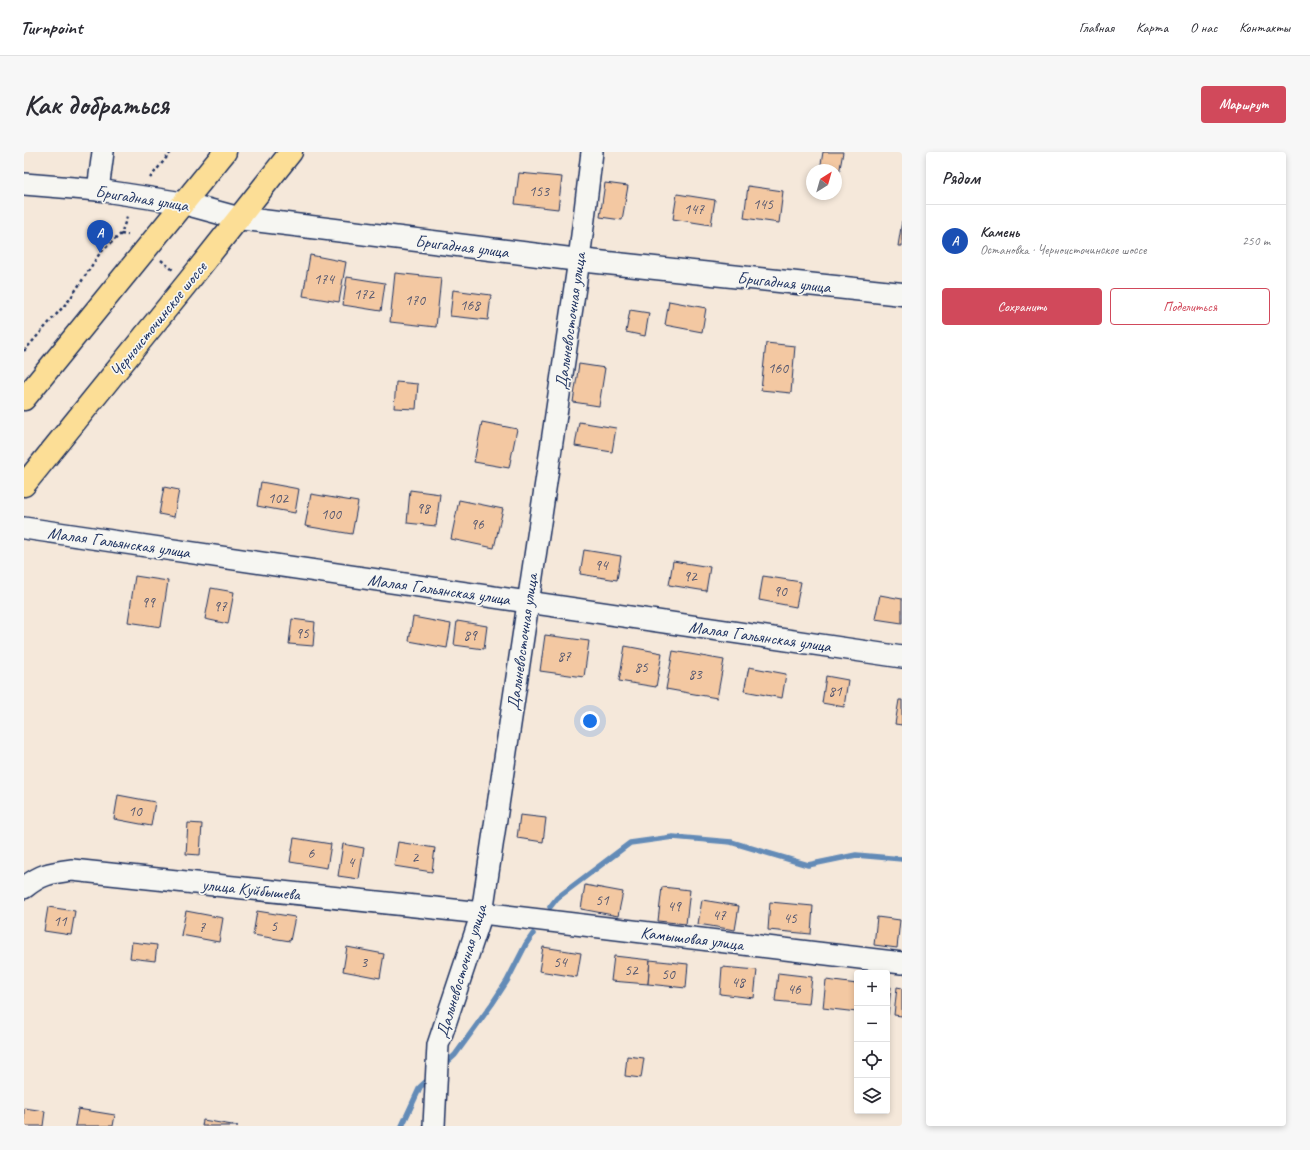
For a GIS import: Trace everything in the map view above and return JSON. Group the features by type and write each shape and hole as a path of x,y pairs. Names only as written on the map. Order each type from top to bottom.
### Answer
{"main road":[{"path":"24,399 226,152"},
{"name":"Черноисточинское шоссе","path":"24,485 291,152"}],"street":[{"path":"98,190 103,152"},
{"name":"Дальневосточная улица","path":"434,1126 438,1045 482,913 579,260 592,152"},
{"name":"Бригадная улица","path":"24,184 98,190 183,203 238,218 579,260 902,294"},
{"name":"Малая Гальянская улица","path":"24,528 902,656"},
{"name":"улица Куйбышева","path":"24,888 36,878 52,873 72,870 482,913"},
{"name":"Камышовая улица","path":"482,913 902,963"}],"path":[{"path":"24,351 70,299 100,253 121,234 136,196 170,152"},
{"path":"121,234 128,235"},
{"path":"161,260 173,270"}],"building":[{"path":"823,152 843,152 841,164 821,164"},
{"path":"519,173 562,177 558,209 515,204"},
{"path":"605,183 628,186 622,220 600,217"},
{"path":"748,186 783,191 779,223 744,218"},
{"path":"677,194 715,200 711,225 673,219"},
{"path":"902,221 902,246 898,246"},
{"path":"310,255 346,262 339,302 303,296"},
{"path":"395,273 441,278 436,327 390,322"},
{"path":"347,277 385,283 381,311 343,305"},
{"path":"453,290 491,295 488,320 450,316"},
{"path":"669,301 706,308 702,332 665,325"},
{"path":"630,310 649,313 645,336 626,332"},
{"path":"766,343 795,346 791,393 761,390"},
{"path":"579,364 605,368 599,406 573,402"},
{"path":"396,382 418,384 416,409 394,408"},
{"path":"482,422 517,429 509,468 474,462"},
{"path":"579,422 616,428 612,452 575,446"},
{"path":"261,482 299,489 295,513 257,506"},
{"path":"164,487 179,490 174,517 159,514"},
{"path":"410,490 440,494 436,526 407,523"},
{"path":"311,494 358,502 352,534 305,526"},
{"path":"459,500 503,509 494,548 451,539"},
{"path":"584,550 621,556 617,580 580,574"},
{"path":"673,561 710,567 706,591 669,585"},
{"path":"135,576 168,581 161,627 128,622"},
{"path":"763,576 801,582 796,607 759,600"},
{"path":"211,588 234,592 228,624 205,619"},
{"path":"880,595 902,599 902,623 875,619"},
{"path":"413,617 451,624 447,648 409,641"},
{"path":"292,619 315,622 313,646 289,644"},
{"path":"457,621 487,626 484,649 454,645"},
{"path":"545,635 589,641 584,677 540,671"},
{"path":"625,646 662,653 656,687 619,681"},
{"path":"673,651 724,660 717,698 666,689"},
{"path":"749,667 786,674 782,698 744,691"},
{"path":"826,676 848,680 844,707 822,703"},
{"path":"899,700 902,700 902,725 895,724"},
{"path":"118,795 155,802 151,826 114,819"},
{"path":"520,815 546,818 543,842 517,838"},
{"path":"188,823 202,824 200,855 186,854"},
{"path":"294,838 331,844 327,868 290,862"},
{"path":"398,842 435,848 432,872 394,866"},
{"path":"343,844 364,848 359,879 338,876"},
{"path":"585,885 623,892 618,916 581,909"},
{"path":"662,887 690,890 686,924 658,921"},
{"path":"702,900 739,906 735,930 698,924"},
{"path":"770,902 813,906 811,934 768,930"},
{"path":"48,907 75,911 71,935 44,931"},
{"path":"186,911 223,918 219,942 181,935"},
{"path":"257,911 295,917 290,941 253,935"},
{"path":"877,917 900,920 897,948 874,945"},
{"path":"132,942 157,945 155,961 130,958"},
{"path":"347,947 384,954 380,978 343,971"},
{"path":"543,947 581,953 577,977 539,971"},
{"path":"614,956 650,960 648,984 611,981"},
{"path":"650,960 688,964 686,988 648,984"},
{"path":"722,967 757,970 754,998 720,994"},
{"path":"778,973 812,977 809,1004 775,1001"},
{"path":"826,980 854,984 854,1012 823,1008"},
{"path":"897,987 902,988 902,1016 894,1015"},
{"path":"627,1056 644,1058 641,1078 625,1076"},
{"path":"24,1108 45,1111 43,1126 24,1126"},
{"path":"78,1109 115,1115 113,1126 75,1126"},
{"path":"203,1120 238,1126 202,1126"}],"waterway":[{"path":"550,907 557,898 630,843 673,837 731,842 808,865 856,855 902,859"},
{"path":"443,1066 455,1055 492,1004 507,981 526,944 533,934"},
{"path":"402,1126 420,1087 431,1077"}],"place":[{"name":"Камень","path":"100,253"}]}
